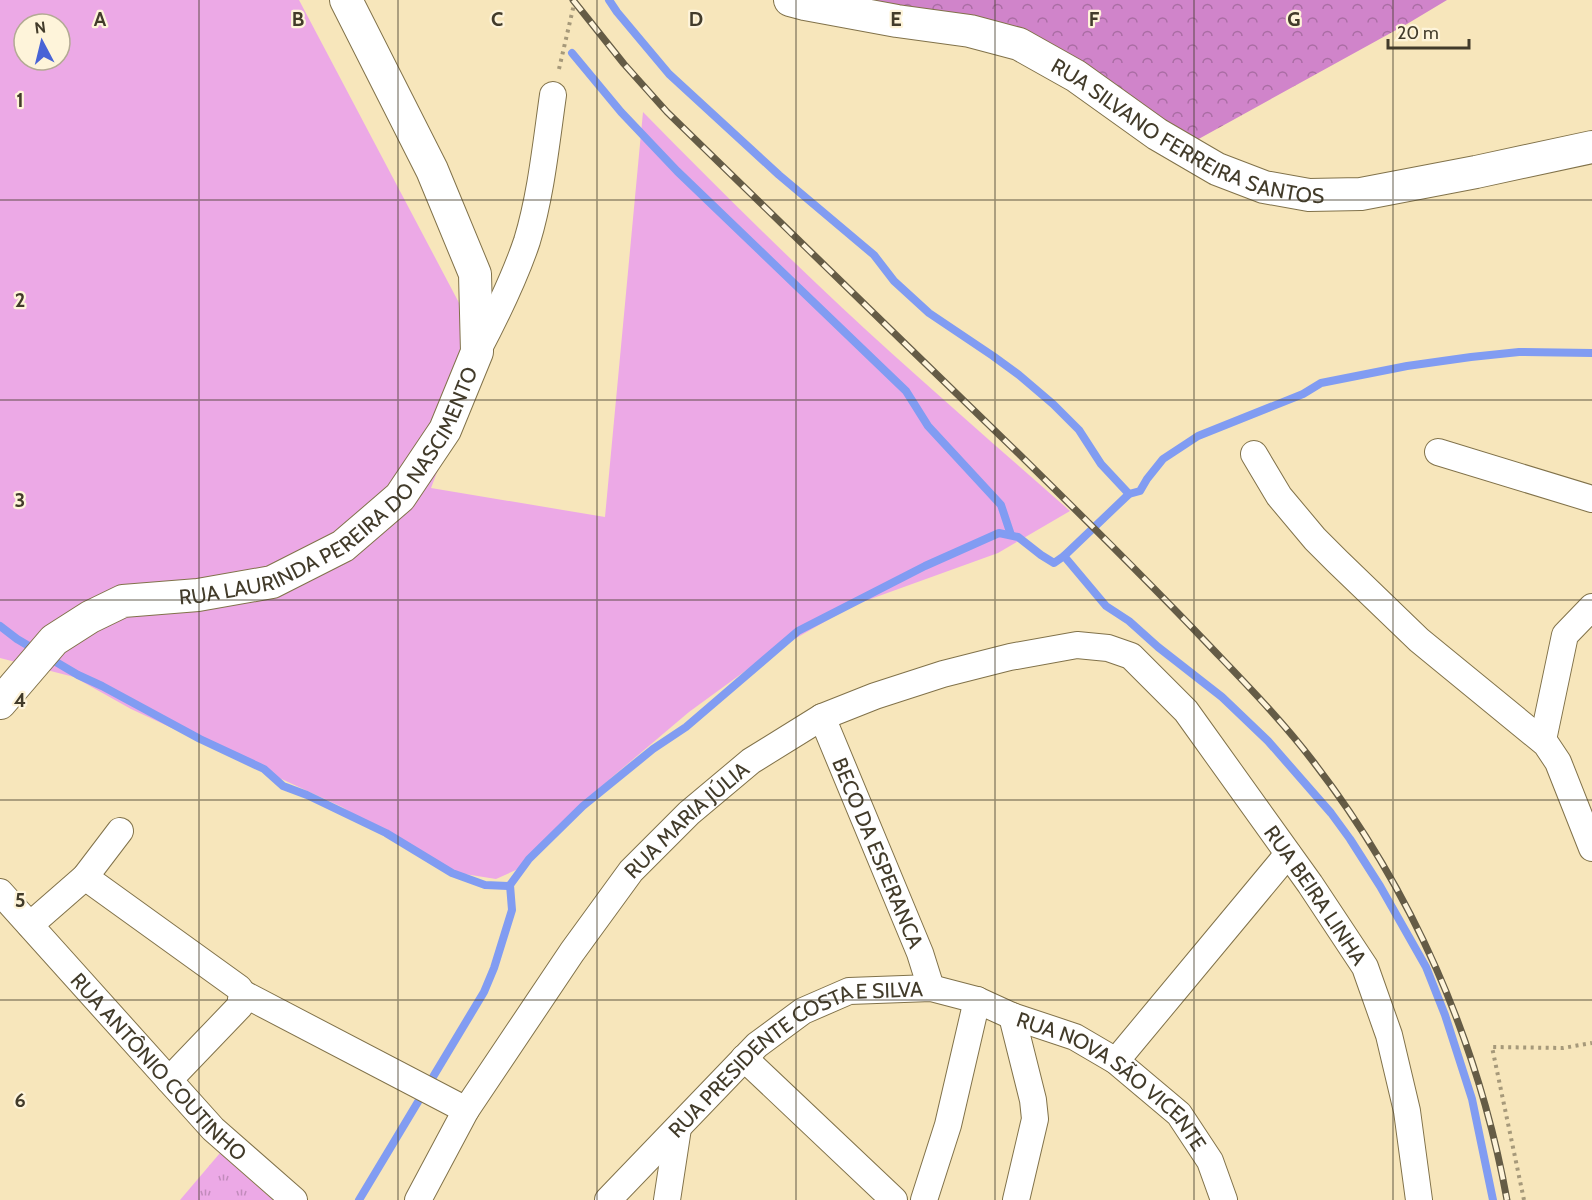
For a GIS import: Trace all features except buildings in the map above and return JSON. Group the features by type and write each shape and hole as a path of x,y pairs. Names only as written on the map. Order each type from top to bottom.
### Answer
{"street":[{"name":"RUA LAURINDA PEREIRA DO NASCIMENTO","path":"0,703 54,640 90,617 123,601 198,595 272,582 343,546 400,497 445,430 477,351 475,274 432,170 346,0"},
{"name":"RUA SILVANO FERREIRA SANTOS","path":"790,0 897,21 970,31 1019,45 1076,76 1157,134 1217,169 1264,187 1309,195 1360,194 1592,147"},
{"path":"477,351 503,301 527,241 539,186 553,95"},
{"path":"1438,452 1592,500"},
{"path":"1254,454 1280,496 1315,539 1337,561 1419,640 1543,740 1558,762 1592,848"},
{"path":"1543,740 1565,635 1592,607"},
{"name":"RUA MARIA JÚLIA","path":"418,1200 466,1110 572,952 631,871 689,813 751,761 822,717 921,681 1010,657 1077,645 1108,648"},
{"name":"RUA BEIRA LINHA","path":"1108,648 1131,656 1186,711 1310,884 1365,967 1389,1035 1407,1111 1419,1200"},
{"name":"BECO DA ESPERANCA","path":"822,717 920,953 931,988"},
{"path":"30,925 85,877 120,831"},
{"path":"1116,1061 1288,854"},
{"path":"85,877 239,988 242,993 466,1110"},
{"name":"RUA ANTÔNIO COUTINHO","path":"0,892 213,1129 294,1200"},
{"name":"RUA PRESIDENTE COSTA E SILVA","path":"608,1200 757,1045 803,1011 849,991 931,988 977,1000 1012,1016"},
{"path":"169,1080 240,1006 242,993"},
{"path":"924,1200 948,1125 977,1000"},
{"name":"RUA NOVA SÃO VICENTE","path":"1012,1016 1074,1037 1116,1061 1179,1114 1210,1161 1224,1200"},
{"name":"RUA NOVA SÃO VICENTE","path":"1012,1016 1033,1100 1035,1119 1016,1200"},
{"path":"744,1059 894,1200"},
{"path":"667,1200 678,1128"}],"path":[{"path":"553,95 575,0"},
{"path":"1524,1200 1492,1047 1563,1048 1592,1043"}],"green space":[{"path":"0,0 299,0 476,335 467,393 431,488 605,517 643,112 848,313 1070,511 998,553 854,605 770,653 689,712 611,778 550,834 518,869 496,879 452,872 342,807 131,709 74,677 0,658"},
{"path":"827,0 1447,0 1195,141 1091,73"},
{"path":"220,1153 273,1200 180,1200"}],"waterway":[{"path":"609,0 669,74 779,175 874,255 894,281 929,313 1019,375 1053,404 1079,430 1101,464 1129,494"},
{"path":"572,53 621,112 677,171 906,391 928,426 1001,505 1011,535"},
{"path":"359,1200 484,992 512,910 510,885 529,859 583,806 653,749 686,727 798,631 925,566 999,533 1018,537 1054,563 1129,494 1140,491 1163,459 1198,436 1303,394 1321,383 1407,366 1471,357 1519,352 1592,353"},
{"path":"1064,556 1106,606 1129,621 1222,697 1268,741 1331,813 1350,839 1380,886 1426,967 1445,1015 1472,1099 1493,1200"},
{"path":"0,626 17,639 78,675 200,739 264,769 283,786 386,833 452,873 485,885 510,885"}],"railway":[{"path":"573,0 624,64 667,112 1136,570 1260,698 1312,760 1348,809 1381,861 1436,968 1459,1024 1478,1082 1507,1200"}]}
